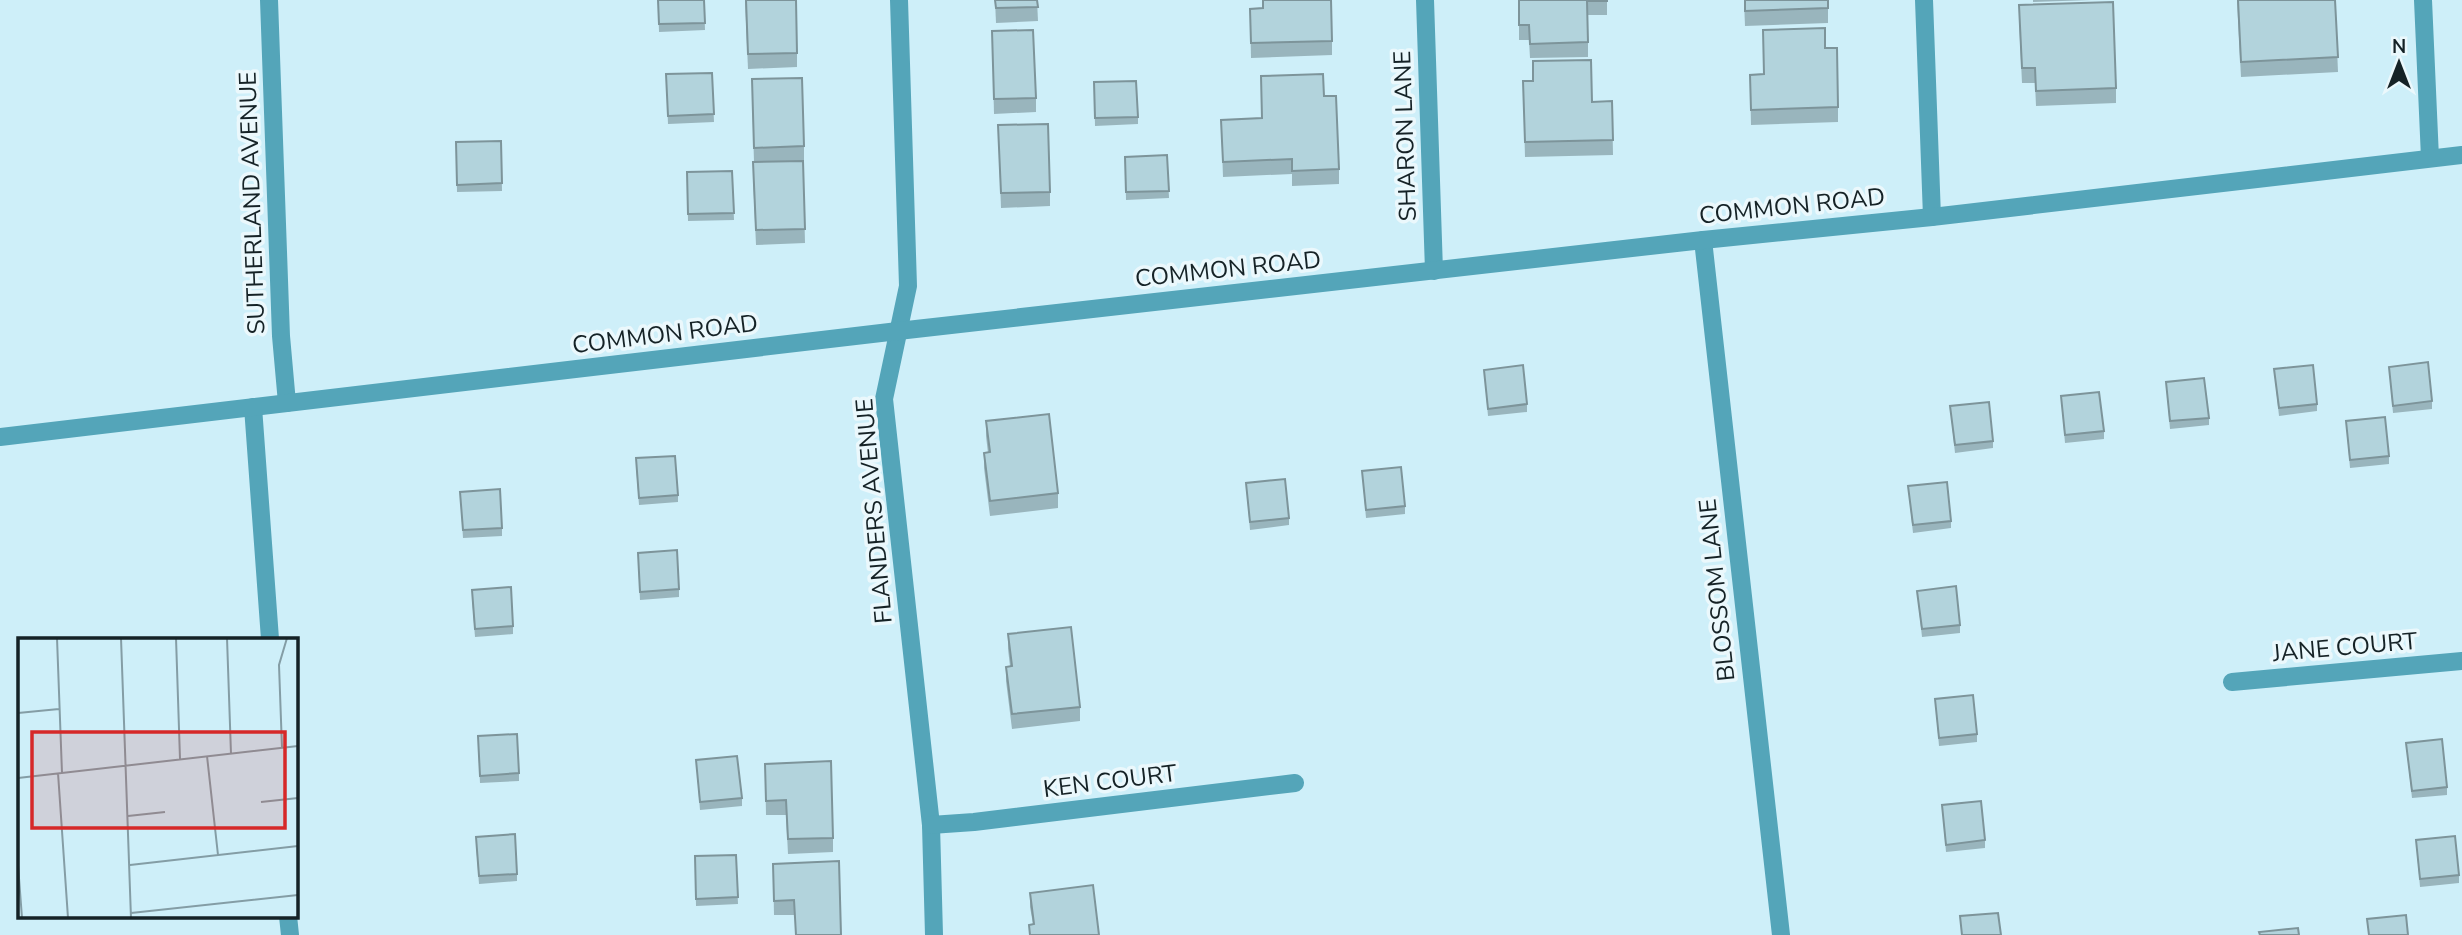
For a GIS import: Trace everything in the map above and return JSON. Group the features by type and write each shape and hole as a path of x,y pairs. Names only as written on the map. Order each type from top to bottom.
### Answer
{"street":[{"name":"SUTHERLAND AVENUE","path":"269,0 281,336 287,403"},
{"name":"FLANDERS AVENUE","path":"899,0 908,286 884,399 931,825 934,935"},
{"name":"SHARON LANE","path":"1425,0 1434,271"},
{"path":"1924,0 1932,217"},
{"path":"2423,0 2430,158"},
{"name":"COMMON ROAD","path":"0,438 898,331 1703,240 1932,217 2462,155"},
{"name":"BLOSSOM LANE","path":"1703,240 1781,935"},
{"path":"253,407 270,638"},
{"name":"JANE COURT","path":"2232,682 2462,661"},
{"name":"KEN COURT","path":"931,825 1295,783"}],"building":[{"path":"658,0 704,0 705,23 659,24"},
{"path":"746,0 796,0 797,53 748,54"},
{"path":"995,0 1037,0 1038,7 996,8"},
{"path":"1263,0 1331,0 1332,41 1251,43 1250,9 1263,8"},
{"path":"1519,0 1607,1 1587,1 1588,42 1530,44 1529,25 1519,25"},
{"path":"1745,0 1828,0 1828,8 1745,11"},
{"path":"2238,0 2335,0 2338,57 2241,62"},
{"path":"2113,2 2116,88 2036,91 2035,68 2022,68 2019,5"},
{"path":"1825,28 1825,48 1837,48 1838,107 1751,110 1750,75 1764,74 1763,30"},
{"path":"1033,30 1036,98 994,99 992,31"},
{"path":"1591,60 1592,102 1612,101 1613,140 1525,142 1523,81 1533,81 1533,61"},
{"path":"712,73 714,114 668,116 666,74"},
{"path":"1323,74 1324,96 1336,96 1339,169 1292,171 1292,159 1223,162 1221,120 1262,118 1261,76"},
{"path":"802,78 804,146 754,148 752,79"},
{"path":"1136,81 1138,117 1095,118 1094,82"},
{"path":"1048,124 1050,192 1001,193 998,125"},
{"path":"501,141 502,183 457,185 456,142"},
{"path":"1167,155 1169,191 1126,192 1125,157"},
{"path":"803,161 805,229 756,230 753,162"},
{"path":"732,171 734,213 688,214 687,172"},
{"path":"2428,362 2432,401 2393,406 2389,367"},
{"path":"1523,365 1527,404 1488,409 1484,370"},
{"path":"2313,365 2317,404 2279,408 2274,369"},
{"path":"2204,378 2209,418 2170,421 2166,382"},
{"path":"2099,392 2104,431 2065,435 2061,396"},
{"path":"1989,402 1993,441 1955,445 1950,406"},
{"path":"1049,414 1058,493 990,501 984,453 990,452 986,421"},
{"path":"2385,417 2389,456 2350,460 2346,421"},
{"path":"675,456 678,495 639,498 636,458"},
{"path":"1401,467 1405,506 1366,510 1362,471"},
{"path":"1285,479 1289,518 1250,522 1246,483"},
{"path":"1947,482 1951,521 1913,525 1908,486"},
{"path":"500,489 502,528 463,530 460,492"},
{"path":"677,550 679,589 640,592 638,553"},
{"path":"1956,586 1960,625 1922,629 1917,591"},
{"path":"511,587 513,626 475,629 472,590"},
{"path":"1071,627 1080,707 1012,714 1006,667 1012,666 1008,634"},
{"path":"1973,695 1977,734 1939,738 1935,699"},
{"path":"517,734 519,773 480,776 478,736"},
{"path":"2442,739 2447,787 2412,791 2406,743"},
{"path":"737,756 742,798 700,802 696,760"},
{"path":"831,761 833,838 788,839 786,800 766,801 765,764"},
{"path":"1981,801 1985,840 1946,845 1942,805"},
{"path":"515,834 517,874 479,876 476,837"},
{"path":"2455,836 2459,875 2420,879 2416,840"},
{"path":"736,855 738,897 696,899 695,856"},
{"path":"839,861 841,935 796,935 794,900 774,901 773,864"},
{"path":"1093,885 1099,935 1030,935 1029,925 1034,924 1030,893"},
{"path":"1998,913 2001,935 1962,935 1960,916"},
{"path":"2406,915 2408,935 2369,935 2367,919"},
{"path":"2298,928 2299,935 2260,935 2259,932"}]}
